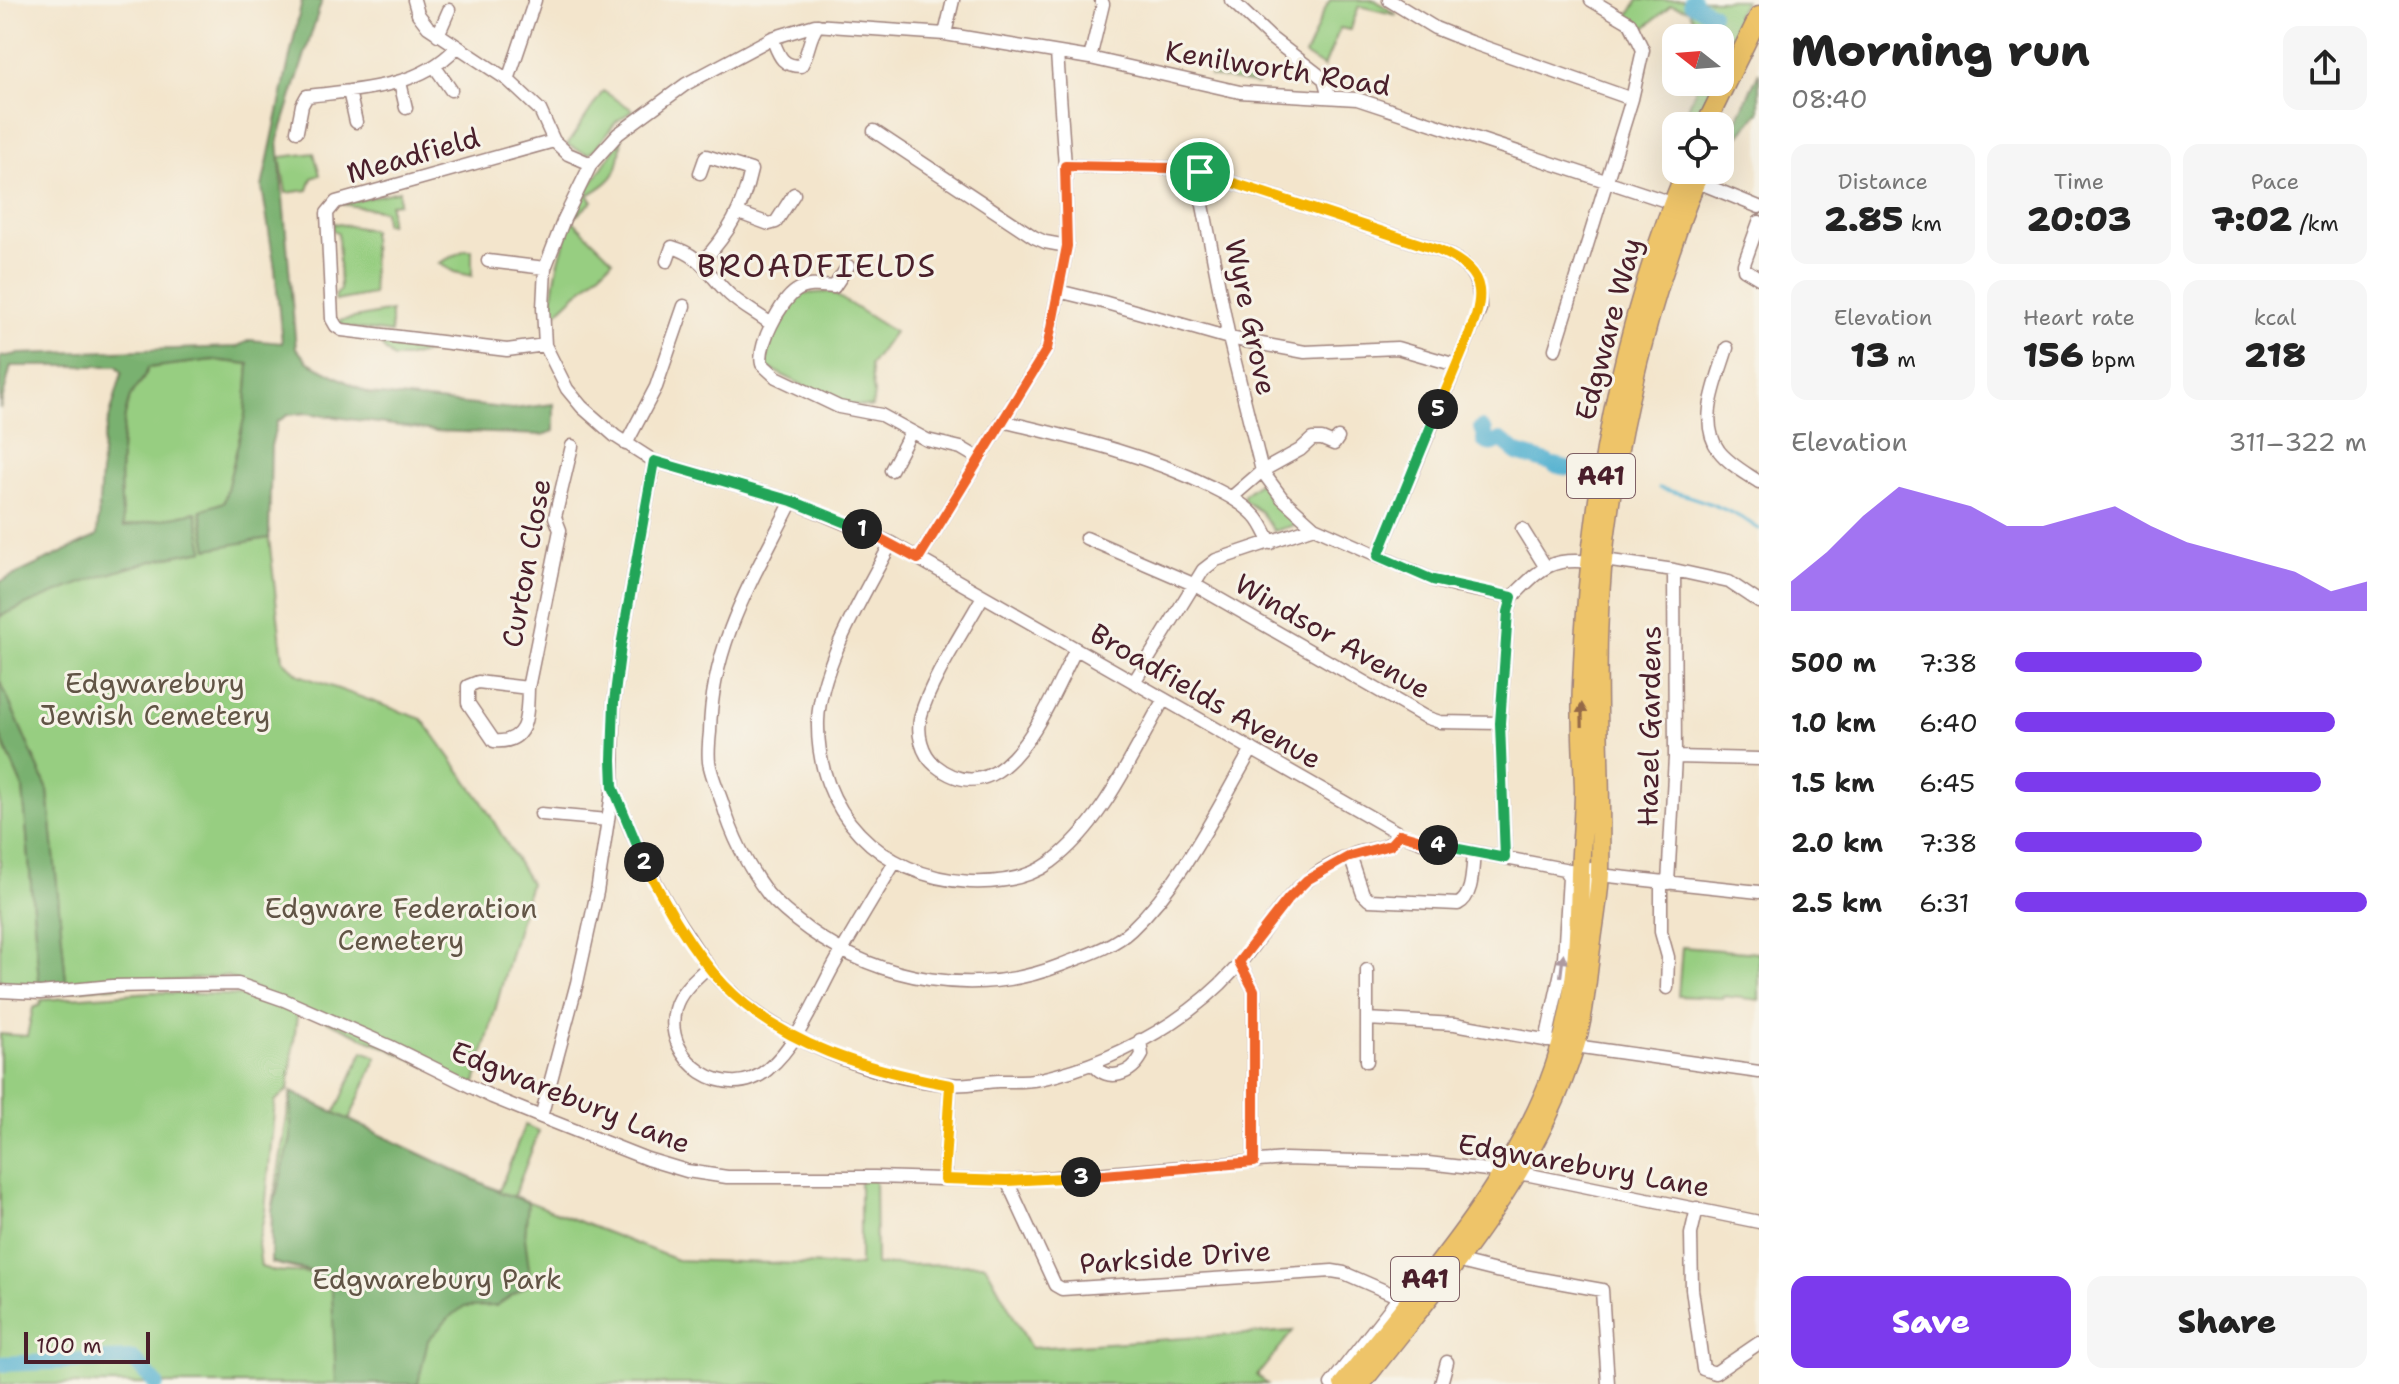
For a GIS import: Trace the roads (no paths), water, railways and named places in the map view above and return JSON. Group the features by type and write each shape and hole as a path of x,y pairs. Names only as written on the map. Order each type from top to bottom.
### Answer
{"highway":[{"path":"1712,112 1759,16"},
{"path":"1725,112 1759,39"},
{"name":"Edgware Way","path":"1583,872 1599,827 1597,561 1601,468 1620,379 1672,203 1687,184"},
{"name":"Edgware Way","path":"1583,872 1582,686 1597,561 1632,384 1691,184"},
{"name":"A41","path":"1361,1384 1456,1261 1562,1085 1561,1043 1575,980 1583,872"},
{"name":"A41","path":"1561,1043 1580,1027 1583,872"},
{"name":"A41","path":"1336,1383 1512,1172"}],"street":[{"path":"414,0 418,14 438,35 508,80 540,110 554,141 568,154 591,164"},
{"path":"508,80 535,0"},
{"path":"945,34 953,0"},
{"path":"1090,58 1103,4 1101,0"},
{"path":"1231,0 1271,38 1324,79 1329,96"},
{"path":"1389,0 1435,28 1632,99"},
{"path":"1555,349 1632,99 1643,50 1630,23 1591,0"},
{"path":"438,35 449,10"},
{"path":"772,38 781,61 790,66 801,66 810,51 810,36 818,25"},
{"name":"Kenilworth Road","path":"545,345 545,268 564,219 591,164 618,134 686,84 772,38 818,25 945,34 1090,58 1240,92 1357,99 1672,203"},
{"path":"297,131 307,96 400,82 435,67 456,48"},
{"path":"918,559 1047,349 1067,246 1057,53"},
{"path":"435,67 451,90"},
{"path":"400,82 406,108"},
{"path":"349,91 356,122"},
{"path":"874,131 1034,237 1067,246"},
{"name":"Meadfield","path":"545,345 507,350 342,330 332,319 327,213 336,202 554,141"},
{"path":"700,173 706,156 751,170 739,213 721,243 702,262"},
{"path":"1065,166 1170,168 1200,172 1457,258 1471,270 1480,290 1480,309 1378,556"},
{"name":"Wyre Grove","path":"1200,172 1201,195 1229,338 1262,471"},
{"path":"1704,184 1759,207"},
{"path":"739,213 769,224 776,222 794,194"},
{"path":"1759,222 1744,264 1748,273 1759,278"},
{"path":"667,261 674,241 702,262 733,297 771,324"},
{"path":"488,261 545,268"},
{"path":"848,266 834,287 812,285 795,291 771,324 761,348 762,364 776,377 839,407 881,415 927,440 961,448 978,458"},
{"path":"1058,291 1229,338 1305,352 1397,348 1456,365"},
{"path":"626,444 656,387 684,306"},
{"name":"Broadfields Avenue","path":"545,345 567,389 582,407 626,444 654,461 792,501 891,543 1400,834 1422,842 1583,872 1759,892"},
{"path":"1727,348 1709,410 1711,432 1719,451 1759,482"},
{"path":"1002,421 1162,464 1232,497 1257,517 1271,543"},
{"path":"891,470 911,432"},
{"path":"1232,497 1262,471 1300,450 1312,439 1334,444 1338,438"},
{"name":"Curton Close","path":"528,688 478,682 468,686 468,703 494,741 513,738 526,720 528,688 560,530 555,517 572,446"},
{"path":"541,1117 577,983 597,892 613,787 614,702 619,660 654,461"},
{"path":"1262,471 1282,498 1314,527 1433,580 1512,597"},
{"path":"792,501 731,623 719,657 710,699 709,762 730,828 745,859 769,895 790,916 841,952 887,971 951,982 986,983 1031,977 1090,954 1129,932 1165,892 1189,858 1252,749"},
{"path":"1134,682 1203,570 1216,560 1314,527"},
{"path":"1522,529 1545,566"},
{"name":"Windsor Avenue","path":"1086,538 1193,584 1425,717 1440,722 1500,723"},
{"path":"891,543 835,653 822,688 818,719 819,756 828,787 844,816 864,839 895,862 923,874 956,881 984,882 1018,878 1048,864 1078,837 1105,800 1164,699"},
{"path":"1505,858 1500,723 1508,612 1512,597 1545,566 1597,561 1674,570 1729,582 1759,602"},
{"name":"Hazel Gardens","path":"1667,988 1668,957 1661,932 1675,757 1674,570"},
{"path":"983,596 928,697 920,718 923,750 930,761 942,770 969,780 984,779 1015,758 1033,731 1076,649"},
{"path":"1675,757 1759,759"},
{"path":"613,787 636,848 662,899 708,967 726,987 765,1019 795,1037 883,1071 950,1085 1036,1080 1093,1064 1140,1040 1198,1003 1239,962 1297,889 1319,872 1350,856 1390,845 1400,834"},
{"path":"541,814 608,820"},
{"path":"1350,856 1363,894 1369,900 1458,904 1468,894 1474,852"},
{"path":"708,967 687,986 675,1008 673,1034 680,1052 708,1078 743,1082 759,1076 770,1068 795,1037 895,862"},
{"path":"1561,1043 1569,877 1583,872"},
{"path":"1239,962 1254,990 1254,1162"},
{"path":"1367,970 1367,1061"},
{"name":"Edgwarebury Lane","path":"0,991 40,993 112,986 238,984 284,1000 376,1040 492,1097 647,1159 687,1171 727,1177 1007,1181 1285,1159 1428,1163 1512,1172 1759,1222"},
{"path":"1367,1019 1455,1024 1759,1072"},
{"path":"1093,1064 1108,1075 1129,1071 1142,1055 1140,1040"},
{"path":"944,1179 950,1085"},
{"name":"Parkside Drive","path":"1007,1181 1055,1285 1062,1289 1332,1271 1404,1299"},
{"path":"1697,1208 1691,1234 1692,1289 1703,1369 1715,1373 1759,1343"},
{"path":"1456,1261 1602,1290 1608,1384"},
{"path":"1441,1384 1447,1362"},
{"path":"1320,1384 1324,1379 1336,1383"}],"waterway":[{"path":"1693,0 1691,3 1712,14"},
{"path":"1481,428 1488,443 1501,440 1517,453 1547,462"},
{"path":"1554,465 1567,468"},
{"path":"1659,488 1711,504 1759,529"},
{"path":"0,1364 133,1359 156,1384"}],"district":[{"name":"BROADFIELDS","path":"817,266"}],"park label":[{"name":"Edgwarebury Jewish Cemetery","path":"155,699"},
{"name":"Edgware Federation Cemetery","path":"401,924"},
{"name":"Edgwarebury Park","path":"437,1279"}]}
